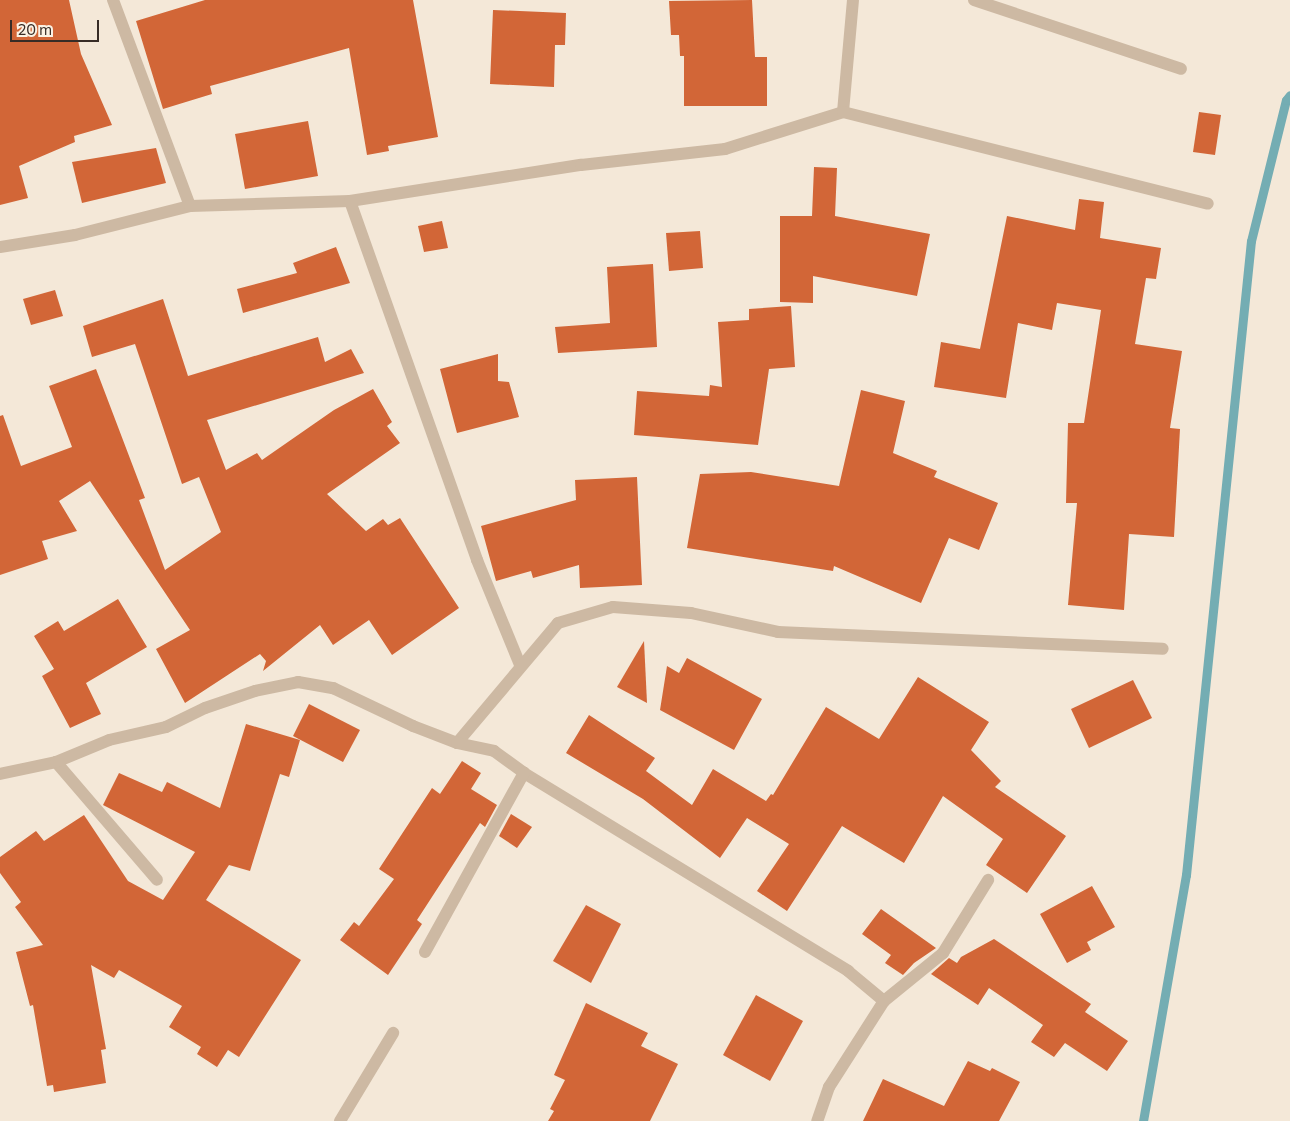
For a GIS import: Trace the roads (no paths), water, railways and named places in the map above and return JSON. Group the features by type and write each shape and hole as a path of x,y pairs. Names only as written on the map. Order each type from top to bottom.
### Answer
{"street":[{"path":"113,0 190,206"},
{"path":"843,112 853,0"},
{"path":"974,0 1181,69"},
{"path":"0,247 75,235 190,206 350,201 581,165 725,149 843,112 1208,204"},
{"path":"350,201 477,560 520,665"},
{"path":"457,743 520,665 558,623 613,607 691,612 778,632 1163,649"},
{"path":"0,774 56,762 109,740 166,726 205,708 256,691 298,682 333,688 457,743 494,751 524,774 848,971 884,1001"},
{"path":"56,762 158,880"},
{"path":"425,952 524,774"},
{"path":"817,1121 829,1087 884,1001 943,953 988,880"},
{"path":"340,1121 393,1033"}],"waterway":[{"path":"1143,1121 1186,875 1251,241 1286,100 1290,95"}]}
